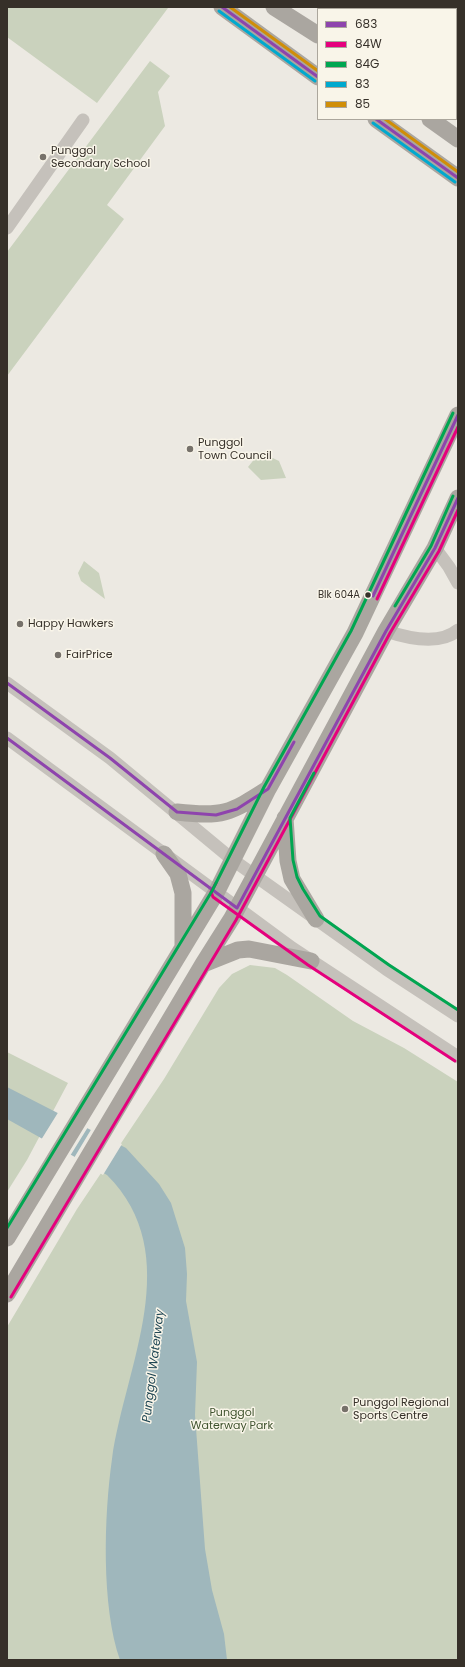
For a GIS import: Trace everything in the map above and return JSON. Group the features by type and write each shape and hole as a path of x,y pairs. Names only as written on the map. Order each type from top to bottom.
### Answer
{"main road":[{"path":"222,7 317,76"},
{"path":"274,7 317,34"},
{"path":"377,120 458,178"},
{"path":"431,120 458,139"},
{"path":"9,1234 120,1048 216,893 268,789 355,633 458,415"},
{"path":"7,1294 37,1246 237,908 386,631 435,548 458,498"},
{"path":"177,812 216,815 224,813 237,809 268,789"},
{"path":"285,817 288,861 292,878 316,919"},
{"path":"164,854 178,874 183,893 183,948"},
{"path":"203,964 228,954 249,949 311,961"}],"street":[{"path":"7,228 83,120"},
{"path":"435,548 449,567 458,583"},
{"path":"386,631 404,637 437,639 450,635 458,630"},
{"path":"7,683 110,758 177,812 233,860 386,969 458,1016"},
{"path":"7,738 216,893 311,961 458,1058"}],"green space":[{"path":"7,7 168,8 97,103 7,37"},
{"path":"150,61 170,76 158,92 165,126 107,205 124,219 7,376 7,252"},
{"path":"260,452 279,461 286,478 261,480 248,467"},
{"path":"84,561 99,573 105,599 81,581 78,573"},
{"name":"Punggol Waterway Park","path":"250,965 275,968 353,1021 404,1048 458,1082 458,1660 7,1660 7,1327 77,1209 164,1079 219,988 232,974"},
{"path":"7,1052 68,1083 27,1160 7,1192"}],"water":[{"name":"Punggol Waterway","path":"7,1087 126,1148 159,1184 171,1203 185,1248 187,1274 186,1301 197,1362 195,1415 205,1549 212,1590 224,1634 227,1660 120,1660 114,1638 107,1587 107,1506 112,1459 144,1312 147,1275 143,1240 131,1206 107,1175 7,1119"}],"pier":[{"path":"59,1111 88,1127 70,1156 41,1140"},
{"path":"92,1128 122,1144 103,1175 74,1158"}],"transit line":[{"name":"683","path":"222,7 317,76"},
{"name":"85","path":"230,7 317,70"},
{"name":"83","path":"219,11 315,81"},
{"name":"683","path":"377,120 458,178"},
{"name":"85","path":"386,120 458,172"},
{"name":"83","path":"373,123 455,182"},
{"name":"84G","path":"7,1228 212,891 264,787 351,631 453,413"},
{"name":"683","path":"373,596 458,415"},
{"name":"84W","path":"377,599 458,427"},
{"name":"84G","path":"395,606 431,546 453,496"},
{"name":"683","path":"7,738 237,908 386,631 435,548 458,498"},
{"name":"84W","path":"11,1297 236,920 390,633 439,551 458,510"},
{"name":"683","path":"7,683 110,758 177,812 216,815 237,809 268,789 294,742"},
{"name":"84G","path":"314,773 290,818 293,860 297,877 303,889 320,916 389,965 458,1010"},
{"name":"84W","path":"216,883 211,892 213,897 308,965 455,1061"}],"place":[{"name":"Punggol Secondary School","path":"43,157"},
{"name":"Punggol Town Council","path":"190,449"},
{"name":"Blk 604A","path":"368,595"},
{"name":"Happy Hawkers","path":"20,624"},
{"name":"FairPrice","path":"58,655"},
{"name":"Punggol Regional Sports Centre","path":"345,1409"}]}
